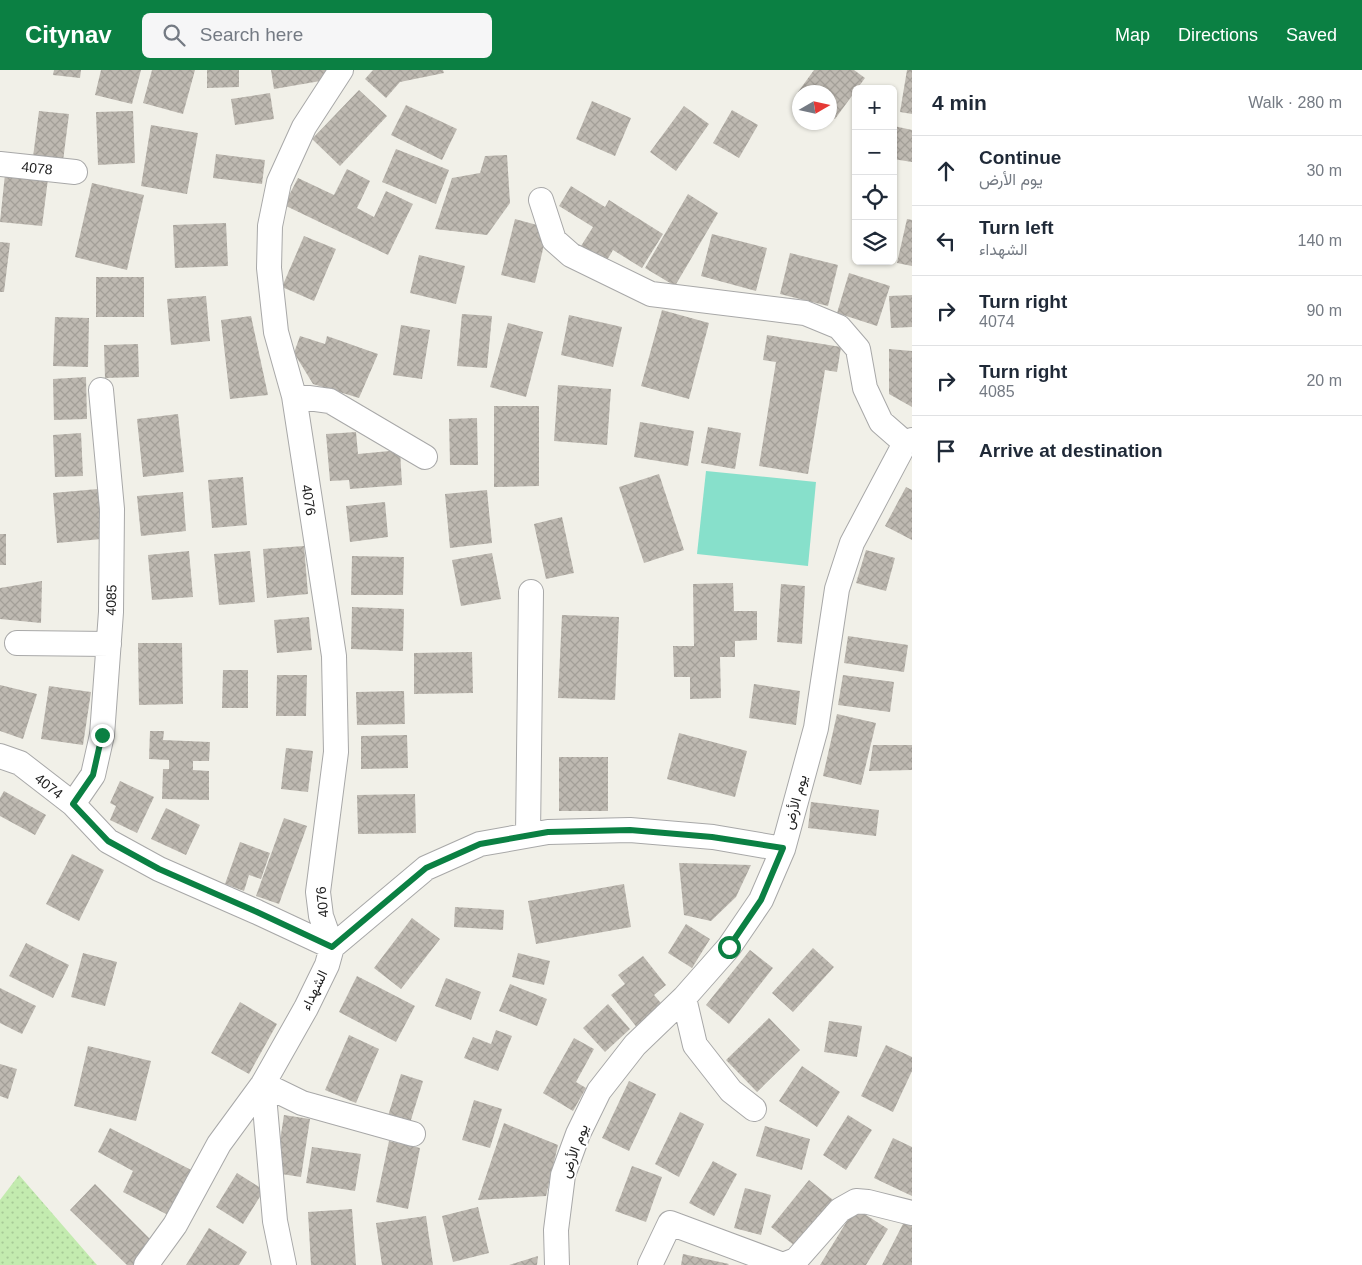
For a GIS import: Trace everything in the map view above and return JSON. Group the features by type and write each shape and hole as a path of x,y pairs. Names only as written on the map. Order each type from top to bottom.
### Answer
{"street":[{"name":"4076","path":"332,947 321,916 318,892 336,752 334,656 294,396 276,332 269,268 270,226 279,182 304,127 342,70"},
{"name":"4078","path":"0,164 75,172"},
{"path":"541,200 554,240 571,254 651,294 805,313 839,327 858,349 865,388 881,422 908,442"},
{"name":"4085","path":"73,804 93,775 99,751 109,644 112,509 100,390"},
{"path":"294,396 330,401 424,456"},
{"name":"يوم الأرض","path":"557,1265 556,1230 563,1175 578,1134 599,1091 635,1045 684,998 729,947 761,900 783,848 816,728 837,589 852,543 908,442"},
{"path":"528,835 531,592"},
{"path":"17,643 109,644"},
{"name":"4074","path":"0,756 20,763 73,804 108,841 159,869 332,947"},
{"path":"332,947 426,868 480,844 548,832 630,830 712,837 783,848"},
{"name":"الشهداء","path":"146,1265 175,1225 219,1144 263,1084 306,1008 327,965 332,947"},
{"path":"684,998 695,1045 732,1091 754,1109"},
{"path":"263,1084 302,1103 413,1134"},
{"path":"263,1084 274,1221 284,1265"},
{"path":"650,1265 670,1223 783,1265 796,1260 840,1210 856,1201 868,1202 912,1213"}],"green space":[{"path":"706,471 816,482 808,566 697,554"},
{"path":"19,1175 97,1265 0,1265 0,1200"}],"building":[{"path":"54,70 81,70 80,78 53,75"},
{"path":"101,70 141,70 132,104 95,95"},
{"path":"152,70 195,70 183,114 143,103"},
{"path":"207,70 239,70 239,87 207,88"},
{"path":"271,70 331,70 332,79 274,89"},
{"path":"373,70 443,70 444,73 400,82 386,98 365,79"},
{"path":"814,70 854,70 865,78 860,85 852,85 852,96 837,116 837,85 803,85"},
{"path":"907,70 912,70 912,114 900,112"},
{"path":"359,90 387,116 340,166 312,139"},
{"path":"270,93 274,119 235,125 231,99"},
{"path":"592,101 631,118 615,156 576,139"},
{"path":"406,105 457,129 442,160 391,135"},
{"path":"684,106 709,124 676,171 650,152"},
{"path":"732,110 758,125 739,158 713,143"},
{"path":"39,111 69,114 63,161 33,157"},
{"path":"133,111 135,163 98,165 96,112"},
{"path":"151,125 198,133 187,194 141,186"},
{"path":"897,127 912,130 912,162 897,160"},
{"path":"396,149 449,170 436,204 382,182"},
{"path":"216,154 265,160 262,184 213,178"},
{"path":"507,155 510,203 487,235 435,229 452,178 480,173 485,156"},
{"path":"347,169 370,181 357,208 374,217 386,191 413,204 388,255 284,205 298,178 334,195"},
{"path":"5,174 48,179 42,226 0,222"},
{"path":"92,183 144,195 127,270 75,257"},
{"path":"571,186 605,207 609,200 663,234 642,268 613,250 606,262 581,246 593,227 559,206"},
{"path":"688,194 718,213 675,286 645,268"},
{"path":"515,219 548,228 535,283 501,275"},
{"path":"907,219 912,220 912,266 897,263"},
{"path":"226,223 228,266 175,268 173,225"},
{"path":"712,234 767,248 756,291 701,276"},
{"path":"304,236 336,249 314,301 282,287"},
{"path":"0,242 10,243 4,292 0,292"},
{"path":"790,253 838,265 828,306 780,294"},
{"path":"419,255 465,266 456,304 410,293"},
{"path":"849,273 890,286 877,326 837,313"},
{"path":"96,277 144,277 144,317 96,317"},
{"path":"912,295 912,327 891,328 889,296"},
{"path":"206,296 210,341 171,345 167,299"},
{"path":"662,310 709,323 689,399 641,386"},
{"path":"462,314 492,316 487,368 457,366"},
{"path":"569,315 622,327 613,367 561,355"},
{"path":"251,316 268,395 230,399 221,320"},
{"path":"55,317 89,318 88,367 53,366"},
{"path":"508,323 543,332 526,397 490,387"},
{"path":"401,325 430,330 422,379 393,375"},
{"path":"767,335 841,347 837,372 825,370 808,474 759,466 776,362 763,360"},
{"path":"300,336 325,344 327,336 378,354 359,398 313,384 294,353"},
{"path":"138,344 139,377 105,378 104,345"},
{"path":"889,349 912,351 912,407 889,394"},
{"path":"86,377 87,419 54,420 53,379"},
{"path":"558,385 611,389 607,445 554,441"},
{"path":"494,406 539,406 539,486 494,487"},
{"path":"178,414 184,472 143,477 137,419"},
{"path":"477,418 478,465 450,465 449,419"},
{"path":"640,422 694,431 688,466 634,457"},
{"path":"708,427 741,433 735,469 701,463"},
{"path":"356,432 358,454 400,450 402,485 350,489 349,480 330,481 326,434"},
{"path":"81,433 83,476 55,477 53,435"},
{"path":"659,474 684,550 644,563 619,487"},
{"path":"243,477 247,525 212,528 208,480"},
{"path":"906,487 912,490 912,540 885,526"},
{"path":"98,489 102,539 57,543 53,493"},
{"path":"487,490 492,543 450,548 445,494"},
{"path":"183,492 186,531 141,536 137,496"},
{"path":"385,502 388,537 350,542 346,506"},
{"path":"562,517 574,573 546,579 534,524"},
{"path":"0,534 6,534 6,565 0,565"},
{"path":"304,546 308,594 267,598 263,549"},
{"path":"866,550 895,558 886,591 856,583"},
{"path":"189,551 193,597 152,600 148,555"},
{"path":"250,551 255,602 219,605 214,554"},
{"path":"492,553 501,599 461,606 452,560"},
{"path":"352,556 404,557 403,595 351,595"},
{"path":"42,581 41,623 0,619 0,588"},
{"path":"733,583 734,611 757,611 757,640 735,641 735,657 720,657 721,698 690,699 690,677 674,677 673,646 694,646 693,584"},
{"path":"781,584 805,586 802,644 777,642"},
{"path":"352,607 404,609 403,651 351,649"},
{"path":"562,615 619,617 615,700 558,698"},
{"path":"309,617 312,650 277,653 274,620"},
{"path":"848,636 908,645 904,672 844,663"},
{"path":"138,643 182,643 183,704 139,705"},
{"path":"472,652 473,693 414,694 414,653"},
{"path":"223,670 248,670 248,708 222,708"},
{"path":"277,675 307,675 306,716 276,716"},
{"path":"843,675 894,682 890,712 838,705"},
{"path":"754,684 800,691 796,725 749,718"},
{"path":"0,685 37,694 23,739 0,731"},
{"path":"49,686 91,692 83,745 41,739"},
{"path":"404,691 405,724 357,725 356,692"},
{"path":"837,714 876,723 861,785 823,776"},
{"path":"150,731 164,731 163,740 210,742 209,761 193,761 193,770 209,771 209,800 162,799 163,769 169,769 169,760 149,759"},
{"path":"679,733 747,751 735,797 667,779"},
{"path":"407,735 408,768 361,769 361,736"},
{"path":"873,745 912,745 912,770 869,771"},
{"path":"286,748 313,751 308,792 281,789"},
{"path":"559,757 608,757 608,811 559,811"},
{"path":"120,781 154,797 137,833 110,820 116,806 110,803"},
{"path":"4,791 46,815 35,835 0,816 0,798"},
{"path":"415,794 416,833 358,834 357,795"},
{"path":"811,802 879,810 876,836 808,828"},
{"path":"166,808 200,825 186,855 151,839"},
{"path":"284,818 307,826 279,904 256,896"},
{"path":"240,842 270,853 261,879 249,875 244,891 225,884"},
{"path":"72,854 104,870 79,921 46,904"},
{"path":"679,863 751,865 736,897 711,921 684,915"},
{"path":"624,884 631,927 536,944 528,901"},
{"path":"455,907 504,910 503,930 454,927"},
{"path":"412,918 440,939 401,989 374,968"},
{"path":"686,924 710,939 692,968 668,953"},
{"path":"26,943 69,965 53,998 9,976"},
{"path":"813,948 834,967 793,1012 772,993"},
{"path":"750,950 773,968 729,1024 706,1005"},
{"path":"83,953 117,962 105,1006 71,997"},
{"path":"518,953 550,961 544,985 512,977"},
{"path":"643,956 666,985 654,995 666,1009 639,1030 611,995 625,984 618,975"},
{"path":"357,976 415,1006 396,1042 339,1012"},
{"path":"446,978 481,992 471,1020 435,1006"},
{"path":"510,984 547,999 537,1026 499,1011"},
{"path":"0,988 36,1006 22,1034 0,1023"},
{"path":"240,1002 277,1024 249,1074 211,1053"},
{"path":"608,1004 630,1029 605,1052 583,1028"},
{"path":"769,1018 800,1050 757,1092 726,1060"},
{"path":"829,1021 862,1026 857,1057 824,1052"},
{"path":"496,1030 512,1036 498,1071 464,1058 473,1037 491,1044"},
{"path":"349,1035 379,1049 356,1103 325,1090"},
{"path":"574,1038 594,1049 576,1082 586,1088 573,1111 543,1093"},
{"path":"886,1045 912,1057 912,1071 893,1112 861,1096"},
{"path":"88,1046 151,1061 136,1121 74,1106"},
{"path":"0,1064 17,1069 8,1099 0,1096"},
{"path":"802,1066 840,1092 817,1127 779,1101"},
{"path":"401,1074 423,1081 410,1123 388,1116"},
{"path":"629,1081 656,1094 629,1151 602,1138"},
{"path":"474,1100 502,1109 490,1148 462,1140"},
{"path":"680,1112 704,1124 679,1177 655,1164"},
{"path":"284,1115 310,1119 301,1177 275,1173"},
{"path":"848,1115 872,1130 846,1170 823,1155"},
{"path":"504,1123 558,1145 546,1196 478,1200"},
{"path":"765,1126 810,1139 802,1170 756,1156"},
{"path":"110,1128 197,1173 174,1218 123,1192 133,1171 98,1152"},
{"path":"893,1138 912,1147 912,1196 874,1178"},
{"path":"389,1141 420,1148 408,1209 376,1202"},
{"path":"312,1147 361,1154 355,1191 306,1183"},
{"path":"713,1161 737,1174 714,1216 689,1203"},
{"path":"632,1166 662,1177 646,1222 615,1211"},
{"path":"237,1173 264,1190 243,1224 216,1207"},
{"path":"809,1180 833,1200 795,1246 771,1227"},
{"path":"95,1184 154,1243 133,1265 127,1265 70,1210"},
{"path":"745,1188 771,1195 761,1235 734,1228"},
{"path":"478,1207 489,1253 453,1262 442,1216"},
{"path":"855,1208 888,1229 866,1265 820,1265"},
{"path":"352,1209 356,1265 311,1265 308,1212"},
{"path":"426,1216 433,1265 382,1265 376,1223"},
{"path":"905,1220 912,1224 912,1265 882,1265"},
{"path":"209,1228 247,1252 239,1265 186,1265"},
{"path":"683,1254 729,1264 681,1265"},
{"path":"538,1256 537,1265 509,1265"}],"route":[{"path":"102,735 93,775 73,804 108,841 159,869 332,947 426,868 480,844 548,832 630,830 712,837 783,848 761,900 729,947"}]}
